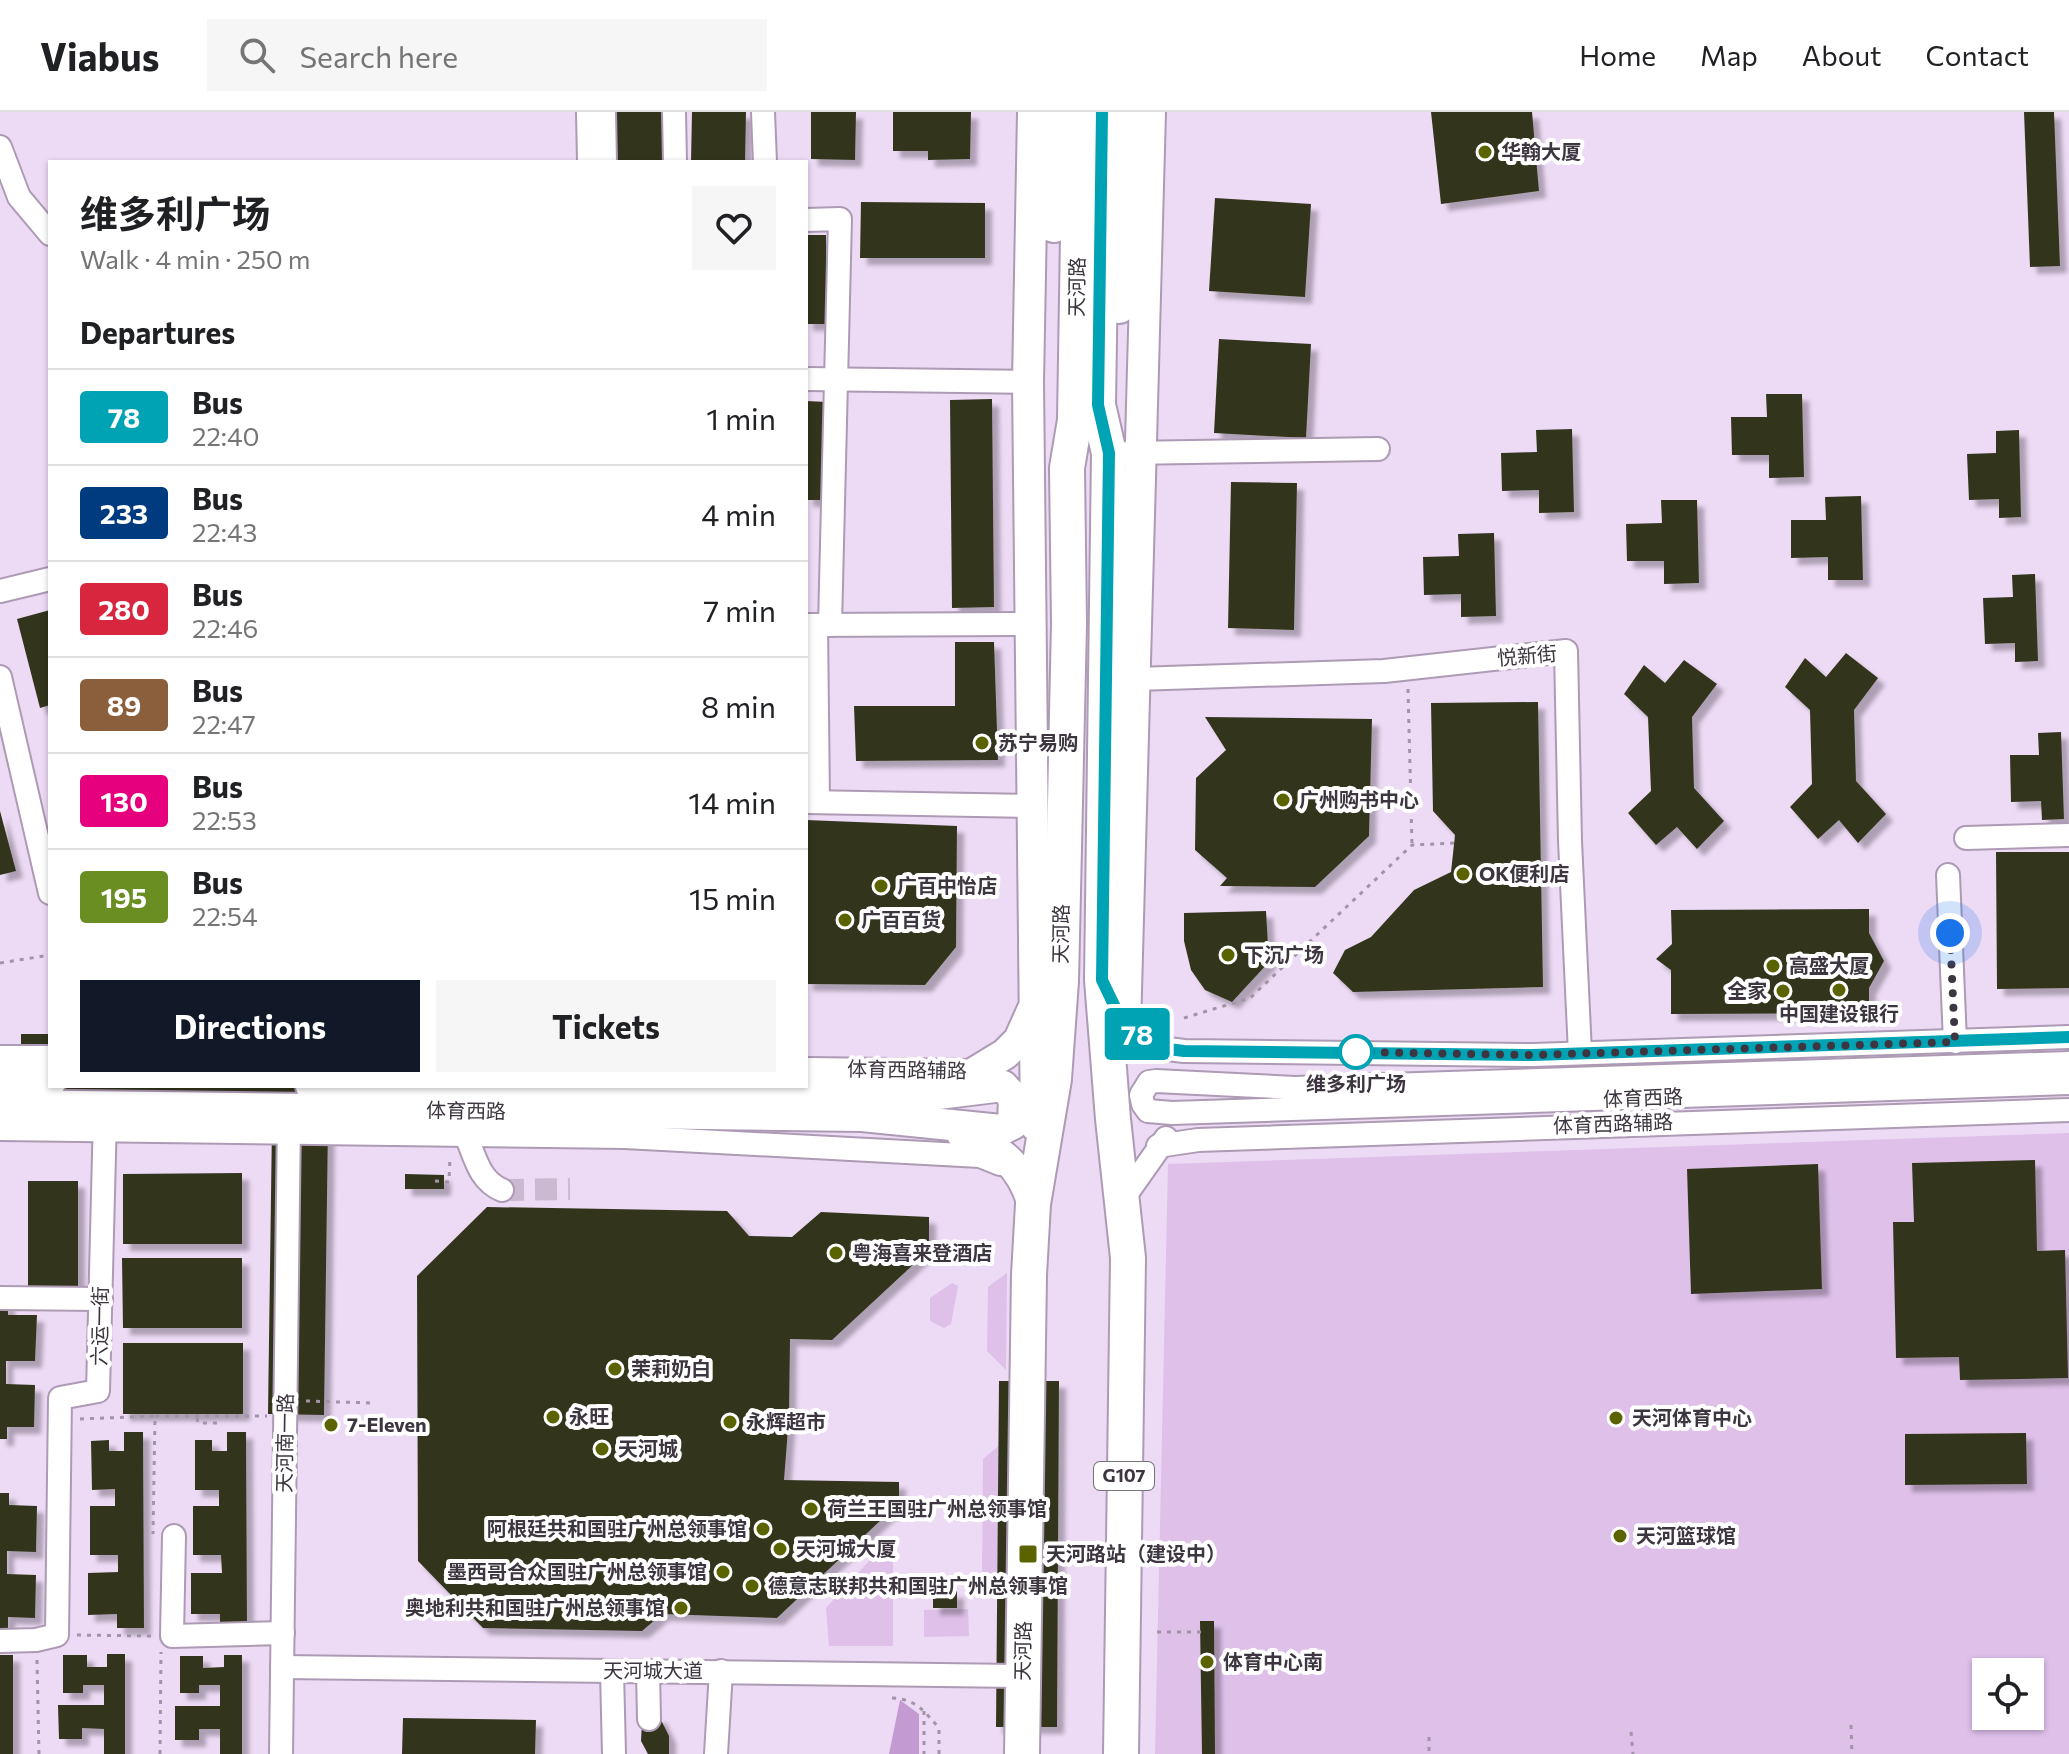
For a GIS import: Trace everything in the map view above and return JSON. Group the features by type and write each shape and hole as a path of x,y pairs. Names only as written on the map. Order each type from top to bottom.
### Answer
{"highway":[{"path":"1056,112 1040,382 1067,468"},
{"name":"天河路","path":"1022,1754 1027,1339 1033,1204 1053,1092 1061,981 1069,624 1067,468 1075,420 1080,112"},
{"name":"天河路","path":"1102,112 1098,405 1125,453 1102,980 1128,1286 1121,1754"},
{"path":"1123,112 1118,390 1125,453"}],"main road":[{"path":"1033,112 1040,382 1031,624 1036,1098 1033,1204"},
{"path":"1125,1028 1136,679 1125,453 1150,112"},
{"path":"934,1108 991,1079 1005,1054 1019,1040 1033,1008"},
{"path":"934,1108 992,1130 1007,1128 1013,1124 1014,1098 991,1079"},
{"path":"0,1082 48,1083"},
{"name":"体育西路","path":"413,1088 934,1108"},
{"name":"体育西路","path":"0,1105 105,1118 289,1120 822,1115 934,1108"},
{"path":"934,1108 1001,1153 1022,1175 1033,1204"}],"street":[{"path":"588,112 589,160"},
{"path":"604,112 605,160"},
{"path":"674,112 675,160"},
{"path":"763,112 765,160"},
{"path":"0,147 19,197 48,232"},
{"path":"808,220 840,219 818,625 811,691 812,802 1032,806"},
{"path":"808,379 1040,382"},
{"path":"1125,453 1378,449"},
{"path":"0,591 48,579"},
{"path":"818,625 1031,624"},
{"name":"悦新街","path":"1136,679 1407,669 1566,651 1570,841 1580,1053"},
{"path":"0,677 48,877"},
{"path":"1966,838 2069,835"},
{"path":"1948,875 1955,1042"},
{"path":"1102,980 1125,1028 1138,1043 1162,1061 1230,1085"},
{"path":"1125,1028 1168,1049 1184,1051 1329,1051 1456,1056 2069,1037"},
{"path":"1113,1119 1125,1028"},
{"path":"1842,1046 1843,1070"},
{"path":"0,1057 48,1057"},
{"name":"体育西路","path":"2069,1063 1295,1088 1156,1081 1149,1082 1141,1095 1148,1111 1216,1112 2069,1083"},
{"name":"体育西路辅路","path":"808,1069 991,1079"},
{"name":"体育西路辅路","path":"1158,1146 1198,1140 2069,1110"},
{"path":"1123,1199 1158,1146 1177,1128 1195,1118 1216,1112"},
{"path":"818,1149 822,1115"},
{"path":"0,1129 105,1118"},
{"name":"六运一街","path":"58,1420 60,1398 98,1391 105,1118"},
{"path":"289,1120 466,1136 625,1137 990,1158 1014,1175 1033,1204"},
{"name":"天河南一路","path":"281,1754 289,1120"},
{"path":"466,1136 483,1176 492,1186 502,1190"},
{"path":"0,1298 101,1299"},
{"path":"0,1641 47,1638 58,1420"},
{"path":"174,1536 172,1636 283,1633"},
{"name":"天河城大道","path":"282,1667 1023,1676"},
{"path":"612,1671 614,1754"},
{"path":"648,1671 649,1719"},
{"path":"716,1754 721,1671"}],"path":[{"path":"1407,669 1412,845"},
{"path":"1184,1018 1250,998 1412,845 1454,843"},
{"path":"0,963 48,955"},
{"path":"435,1181 449,1182 450,1156"},
{"path":"302,1401 374,1403"},
{"path":"153,1544 155,1416"},
{"path":"197,1416 198,1423 217,1423"},
{"path":"58,1420 270,1416"},
{"path":"39,1754 47,1638 151,1636 151,1621"},
{"path":"1157,1632 1206,1632"},
{"path":"160,1754 161,1650"},
{"path":"892,1698 908,1699 939,1728 939,1754"},
{"path":"924,1711 924,1754"},
{"path":"1851,1725 1852,1754"},
{"path":"1631,1732 1633,1754"},
{"path":"1429,1737 1429,1754"}],"shaded area":[{"name":"天河体育中心","path":"2069,1133 2069,1754 1155,1754 1168,1164"},
{"path":"1007,1273 1006,1370 987,1351 988,1287"},
{"path":"952,1283 958,1286 951,1324 944,1328 930,1321 930,1298"},
{"path":"1001,1444 1000,1586 982,1573 983,1459"},
{"path":"869,1561 893,1561 893,1646 829,1646 826,1608"},
{"path":"968,1609 969,1636 924,1637 924,1610"},
{"path":"900,1700 919,1714 919,1754 889,1754"}],"building":[{"path":"610,112 664,112 664,160 610,160"},
{"path":"692,112 746,112 745,160 691,160"},
{"path":"811,112 856,112 855,160 811,159"},
{"path":"893,112 971,112 970,159 928,160 928,151 893,151"},
{"name":"华翰大厦","path":"1431,112 1532,112 1539,191 1441,204"},
{"path":"2024,112 2054,112 2060,266 2030,267"},
{"path":"1215,198 1311,204 1305,297 1209,291"},
{"path":"861,202 985,203 985,258 860,258"},
{"path":"808,235 826,235 826,324 808,324"},
{"path":"1219,339 1311,344 1306,438 1214,433"},
{"path":"1766,394 1802,394 1804,477 1769,478 1769,455 1732,455 1731,417 1767,417"},
{"path":"992,399 994,607 952,608 950,400"},
{"path":"808,401 827,402 824,500 808,500"},
{"path":"1572,429 1574,512 1539,513 1539,490 1502,491 1501,453 1537,452 1536,430"},
{"path":"2019,430 2021,517 1999,518 1999,499 1969,500 1967,454 1996,453 1996,431"},
{"path":"1231,482 1297,483 1294,630 1228,628"},
{"path":"1861,496 1863,580 1828,580 1828,557 1791,558 1791,520 1826,520 1825,497"},
{"path":"1661,500 1697,500 1699,583 1664,584 1664,561 1627,561 1626,524 1662,523"},
{"path":"1494,533 1496,616 1461,617 1461,594 1424,595 1423,557 1459,556 1458,534"},
{"path":"2035,574 2038,661 2015,662 2015,643 1985,644 1983,598 2013,597 2012,575"},
{"path":"48,611 48,706 40,708 17,619"},
{"path":"955,642 994,642 998,760 856,761 854,706 955,706"},
{"path":"1846,653 1878,678 1854,710 1856,781 1886,814 1858,843 1839,820 1818,839 1790,807 1812,784 1810,710 1785,687 1805,658 1826,677"},
{"path":"1684,660 1717,684 1692,717 1694,788 1724,821 1697,849 1677,827 1656,845 1628,813 1651,791 1648,717 1624,694 1644,665 1665,683"},
{"path":"1538,702 1543,987 1353,992 1333,973 1345,950 1371,937 1414,890 1451,872 1455,835 1433,811 1431,703"},
{"name":"广州购书中心","path":"1205,717 1372,719 1369,836 1315,887 1220,886 1227,878 1195,850 1196,778 1226,750"},
{"path":"2061,732 2064,819 2042,820 2041,801 2011,802 2010,755 2039,755 2038,733"},
{"path":"0,811 16,871 0,875"},
{"name":"广百中怡店","path":"808,820 957,826 956,947 925,985 808,984"},
{"path":"1996,852 2069,852 2069,988 1997,989"},
{"name":"高盛大厦","path":"1869,909 1869,933 1884,961 1869,988 1869,1013 1671,1014 1671,970 1656,959 1672,944 1671,910"},
{"name":"下沉广场","path":"1266,911 1269,962 1232,1002 1205,990 1191,970 1184,941 1184,913"},
{"path":"21,1034 48,1034 48,1088 374,1088 328,1125 324,1415 268,1414 272,1124 21,1123"},
{"path":"2035,1160 2037,1251 2065,1250 2068,1378 1960,1380 1959,1357 1896,1358 1893,1222 1914,1222 1912,1163"},
{"path":"1818,1164 1822,1289 1691,1294 1687,1169"},
{"path":"242,1173 242,1244 123,1244 123,1174"},
{"path":"405,1174 444,1175 444,1189 405,1189"},
{"path":"28,1181 78,1181 78,1288 28,1288"},
{"name":"天河城","path":"487,1207 727,1211 749,1236 792,1237 821,1212 929,1217 929,1250 832,1340 790,1339 784,1480 899,1482 899,1503 777,1618 662,1614 642,1631 483,1628 418,1561 417,1276"},
{"path":"122,1258 242,1258 242,1328 123,1328"},
{"path":"0,1303 8,1303 8,1315 37,1315 35,1361 6,1361 6,1384 35,1385 34,1427 7,1427 7,1439 0,1439"},
{"path":"123,1343 243,1343 243,1414 123,1414"},
{"name":"天河路站（建设中）","path":"999,1381 1059,1381 1057,1727 996,1727"},
{"path":"124,1432 143,1432 144,1628 117,1628 117,1614 88,1615 88,1573 118,1572 118,1555 90,1555 90,1506 115,1506 115,1489 92,1490 91,1441 109,1440 109,1451 124,1451"},
{"path":"227,1432 246,1432 247,1628 220,1628 220,1614 191,1614 191,1573 222,1573 221,1555 193,1555 193,1506 219,1506 219,1490 195,1490 195,1440 212,1440 212,1451 227,1451"},
{"path":"2026,1433 2027,1484 1905,1485 1905,1434"},
{"path":"0,1493 9,1493 9,1505 37,1506 36,1552 7,1551 7,1574 36,1575 35,1618 8,1617 8,1629 0,1629"},
{"path":"957,1591 957,1608 933,1608 933,1592"},
{"name":"体育中心南","path":"1200,1621 1214,1621 1215,1754 1202,1754"},
{"path":"107,1654 125,1654 125,1754 104,1754 104,1729 82,1728 82,1739 59,1739 58,1705 104,1705 104,1685 83,1685 83,1693 63,1693 63,1655 87,1655 87,1667 107,1667"},
{"path":"0,1655 13,1655 13,1754 0,1754"},
{"path":"224,1655 242,1655 242,1754 220,1754 220,1729 199,1729 199,1740 175,1740 175,1706 220,1706 220,1685 199,1685 199,1693 180,1693 180,1656 203,1656 203,1668 224,1667"},
{"path":"659,1716 669,1736 669,1754 648,1754 641,1741 642,1722"},
{"path":"403,1718 536,1720 535,1754 402,1754"}],"tunnel":[{"path":"502,1190 570,1189"}],"bus line":[{"name":"78","path":"1102,112 1098,405 1109,453 1102,980 1125,1028 1168,1049 1184,1051 1443,1055 1813,1047 2069,1037"}],"place":[{"name":"华翰大厦","path":"1485,152"},
{"name":"苏宁易购","path":"982,743"},
{"name":"广州购书中心","path":"1283,800"},
{"name":"OK便利店","path":"1463,874"},
{"name":"广百中怡店","path":"881,886"},
{"name":"广百百货","path":"845,920"},
{"name":"下沉广场","path":"1228,955"},
{"name":"高盛大厦","path":"1773,966"},
{"name":"中国建设银行","path":"1839,990"},
{"name":"全家","path":"1783,991"},
{"name":"维多利广场","path":"1356,1052"},
{"name":"粤海喜来登酒店","path":"836,1253"},
{"name":"茉莉奶白","path":"615,1369"},
{"name":"永旺","path":"553,1417"},
{"name":"天河体育中心","path":"1616,1418"},
{"name":"永辉超市","path":"730,1422"},
{"name":"7-Eleven","path":"331,1425"},
{"name":"天河城","path":"602,1449"},
{"name":"荷兰王国驻广州总领事馆","path":"811,1509"},
{"name":"阿根廷共和国驻广州总领事馆","path":"763,1529"},
{"name":"天河篮球馆","path":"1620,1536"},
{"name":"天河城大厦","path":"780,1549"},
{"name":"天河路站（建设中）","path":"1028,1554"},
{"name":"墨西哥合众国驻广州总领事馆","path":"723,1572"},
{"name":"德意志联邦共和国驻广州总领事馆","path":"752,1586"},
{"name":"奥地利共和国驻广州总领事馆","path":"681,1608"},
{"name":"体育中心南","path":"1207,1662"}],"route":[{"path":"1356,1052 1533,1055 1955,1042 1950,933"}]}
